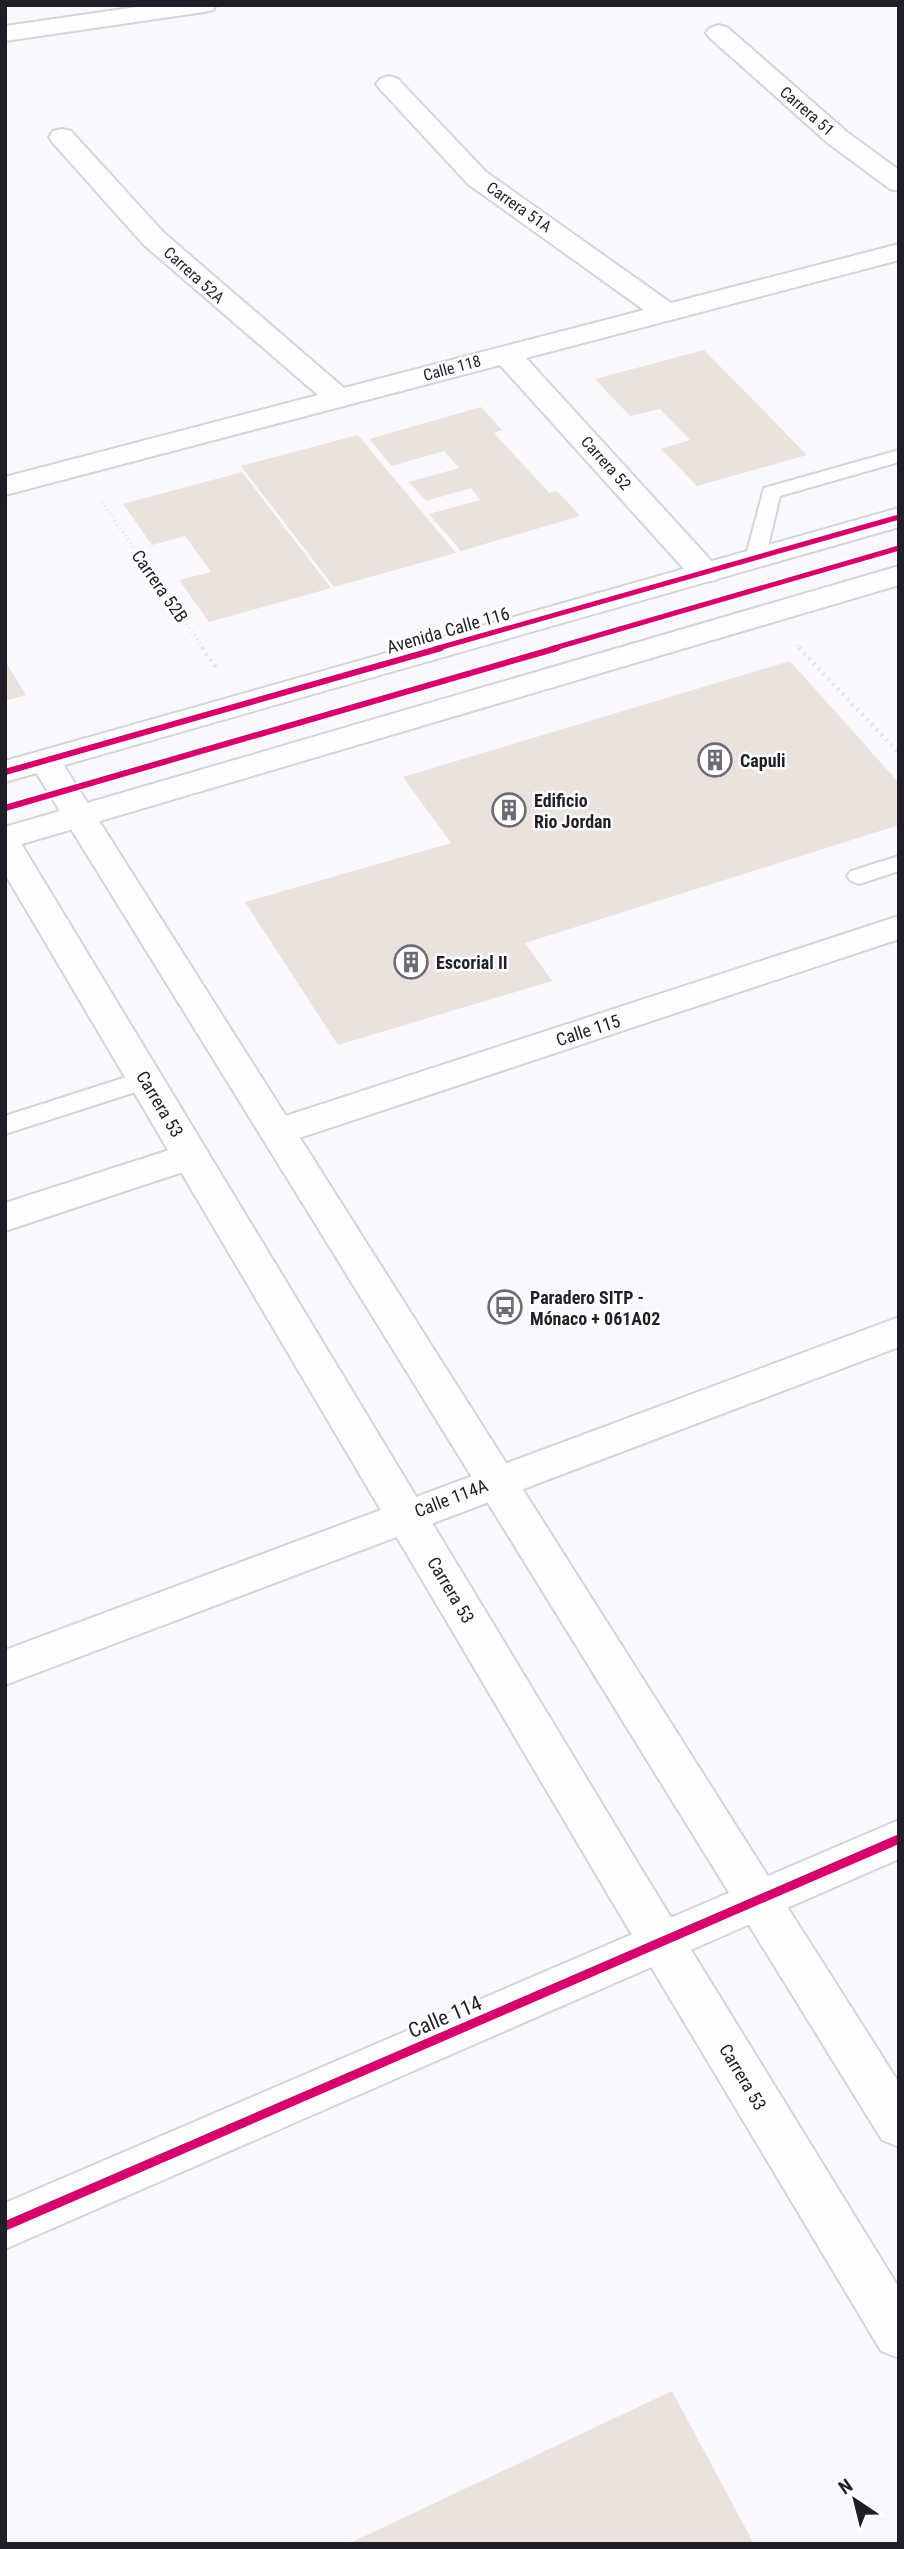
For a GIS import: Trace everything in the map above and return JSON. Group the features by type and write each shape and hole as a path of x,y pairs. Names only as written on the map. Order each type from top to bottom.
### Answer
{"street":[{"path":"5,34 204,5"},
{"name":"Carrera 51","path":"719,33 838,138 899,183"},
{"name":"Carrera 51A","path":"389,84 477,178 665,312"},
{"name":"Carrera 52A","path":"62,137 154,239 191,274 338,398"},
{"name":"Calle 118","path":"5,486 899,252"},
{"name":"Carrera 52","path":"506,354 705,573"},
{"name":"Avenida Calle 116","path":"5,772 899,517"},
{"path":"5,838 899,575"},
{"path":"45,761 899,2125"},
{"name":"Carrera 53","path":"5,845 661,1942 899,2334"},
{"name":"Calle 115","path":"277,1132 899,927"},
{"path":"5,1217 191,1156"},
{"name":"Calle 114A","path":"5,1668 899,1331"},
{"name":"Calle 114","path":"5,2226 899,1839"}],"lane":[{"path":"755,559 771,492 899,456"},
{"path":"859,876 899,863"},
{"path":"5,1125 145,1080"}],"path":[{"path":"768,614 899,753"}],"building":[{"path":"704,350 807,455 697,486 661,449 690,440 660,409 630,416 595,379"},
{"path":"481,407 502,430 494,433 549,493 557,491 580,516 461,551 429,514 480,500 471,488 426,501 409,482 459,468 444,451 392,466 369,439"},
{"path":"358,435 456,553 334,587 241,466"},
{"path":"242,472 331,588 209,622 179,580 211,572 185,536 152,545 123,504"},
{"path":"5,661 26,695 5,701"},
{"path":"790,661 899,783 899,825 525,943 552,981 338,1045 245,902 451,843 403,777"},
{"path":"672,2391 754,2544 348,2544"}],"cycle path":[{"path":"5,772 899,517"},
{"path":"5,808 899,548"},
{"path":"5,2226 899,1839"}],"place":[{"name":"Capuli","path":"715,760"},
{"name":"Edificio Rio Jordan","path":"509,810"},
{"name":"Escorial II","path":"411,962"},
{"name":"Paradero SITP - Mónaco + 061A02","path":"505,1307"}]}
